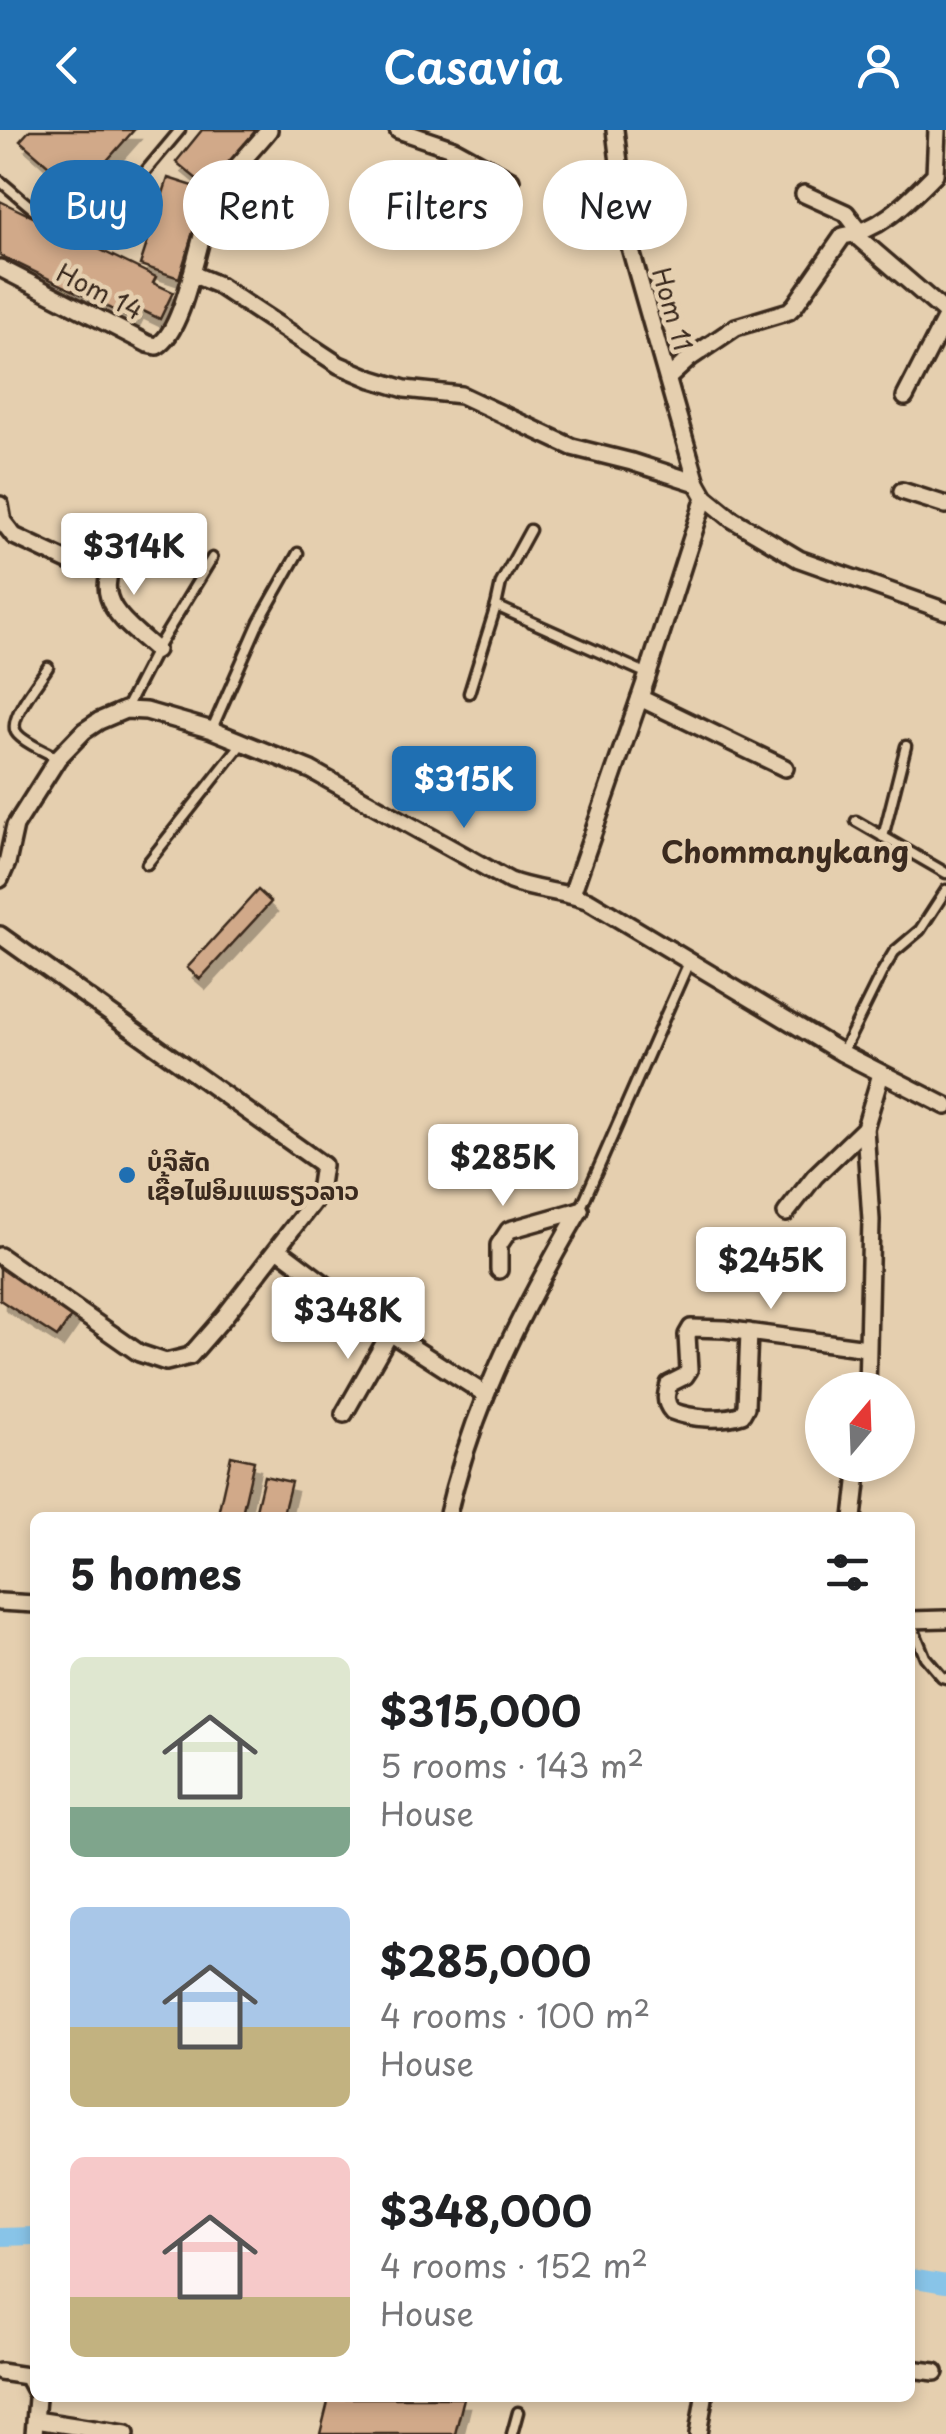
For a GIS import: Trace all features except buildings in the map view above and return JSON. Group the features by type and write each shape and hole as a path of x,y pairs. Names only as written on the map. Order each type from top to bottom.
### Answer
{"street":[{"path":"270,130 215,198 192,274 216,284 340,365 405,389 461,395 572,447 632,462 701,490 732,519 799,559 945,607"},
{"path":"398,130 474,160"},
{"name":"Hom 11","path":"615,130 628,244 701,490"},
{"path":"668,378 736,327 788,312 796,306 842,236 878,224 935,174 937,130"},
{"path":"804,194 846,214 856,232 946,315 905,397"},
{"name":"Hom 14","path":"0,268 157,346 168,339 192,274"},
{"path":"572,894 648,674 701,490"},
{"path":"902,491 946,505"},
{"path":"0,505 3,522 14,536 72,563"},
{"path":"128,541 110,570 108,599 115,612 156,650"},
{"path":"640,698 785,768"},
{"path":"0,879 7,862 7,828 58,758 99,721 125,710 146,711 244,741 311,770 510,881 589,901 842,1053 946,1106"},
{"path":"0,935 324,1166 313,1202 190,1356 166,1362 139,1353 0,1256"},
{"path":"867,1372 872,1220 865,1128 881,1074"},
{"path":"786,1213 815,1176 865,1128"},
{"path":"500,1270 498,1246 508,1230 580,1210"},
{"path":"448,1512 485,1394 530,1296 580,1210"},
{"path":"278,1248 390,1333 485,1394"},
{"path":"748,1332 746,1407 742,1414 685,1416 672,1411 666,1399 670,1384 689,1370 688,1330 692,1328 748,1332 867,1348"},
{"path":"344,1414 390,1333"},
{"path":"854,1512 857,1482"},
{"path":"0,1602 30,1604"},
{"path":"915,1620 946,1619"},
{"path":"915,2370 935,2372"},
{"path":"0,2372 27,2376 30,2382"},
{"path":"36,2402 35,2427 126,2434"},
{"path":"698,2434 703,2402"}],"lane":[{"path":"0,181 56,224 74,231 91,230 102,223 180,130"},
{"path":"469,693 501,583 530,530"},
{"path":"212,730 259,622 298,554"},
{"path":"125,710 212,558"},
{"path":"496,606 648,674"},
{"path":"48,667 15,718 14,728 18,735 58,758"},
{"path":"147,864 244,741"},
{"path":"883,837 906,746"},
{"path":"856,821 946,872"},
{"path":"842,1053 894,952 920,930 946,890"},
{"path":"580,1210 690,961"},
{"path":"915,1632 925,1657 946,1678"},
{"path":"512,2434 518,2412"}],"waterway":[{"path":"0,2237 30,2236"},
{"path":"915,2279 946,2284"}],"place":[{"name":"ບໍລິສັດ ເຊື້ອໄຟອິມແພຣຽວລາວ","path":"127,1175"}],"district":[{"name":"Chommanykang","path":"785,850"}]}
